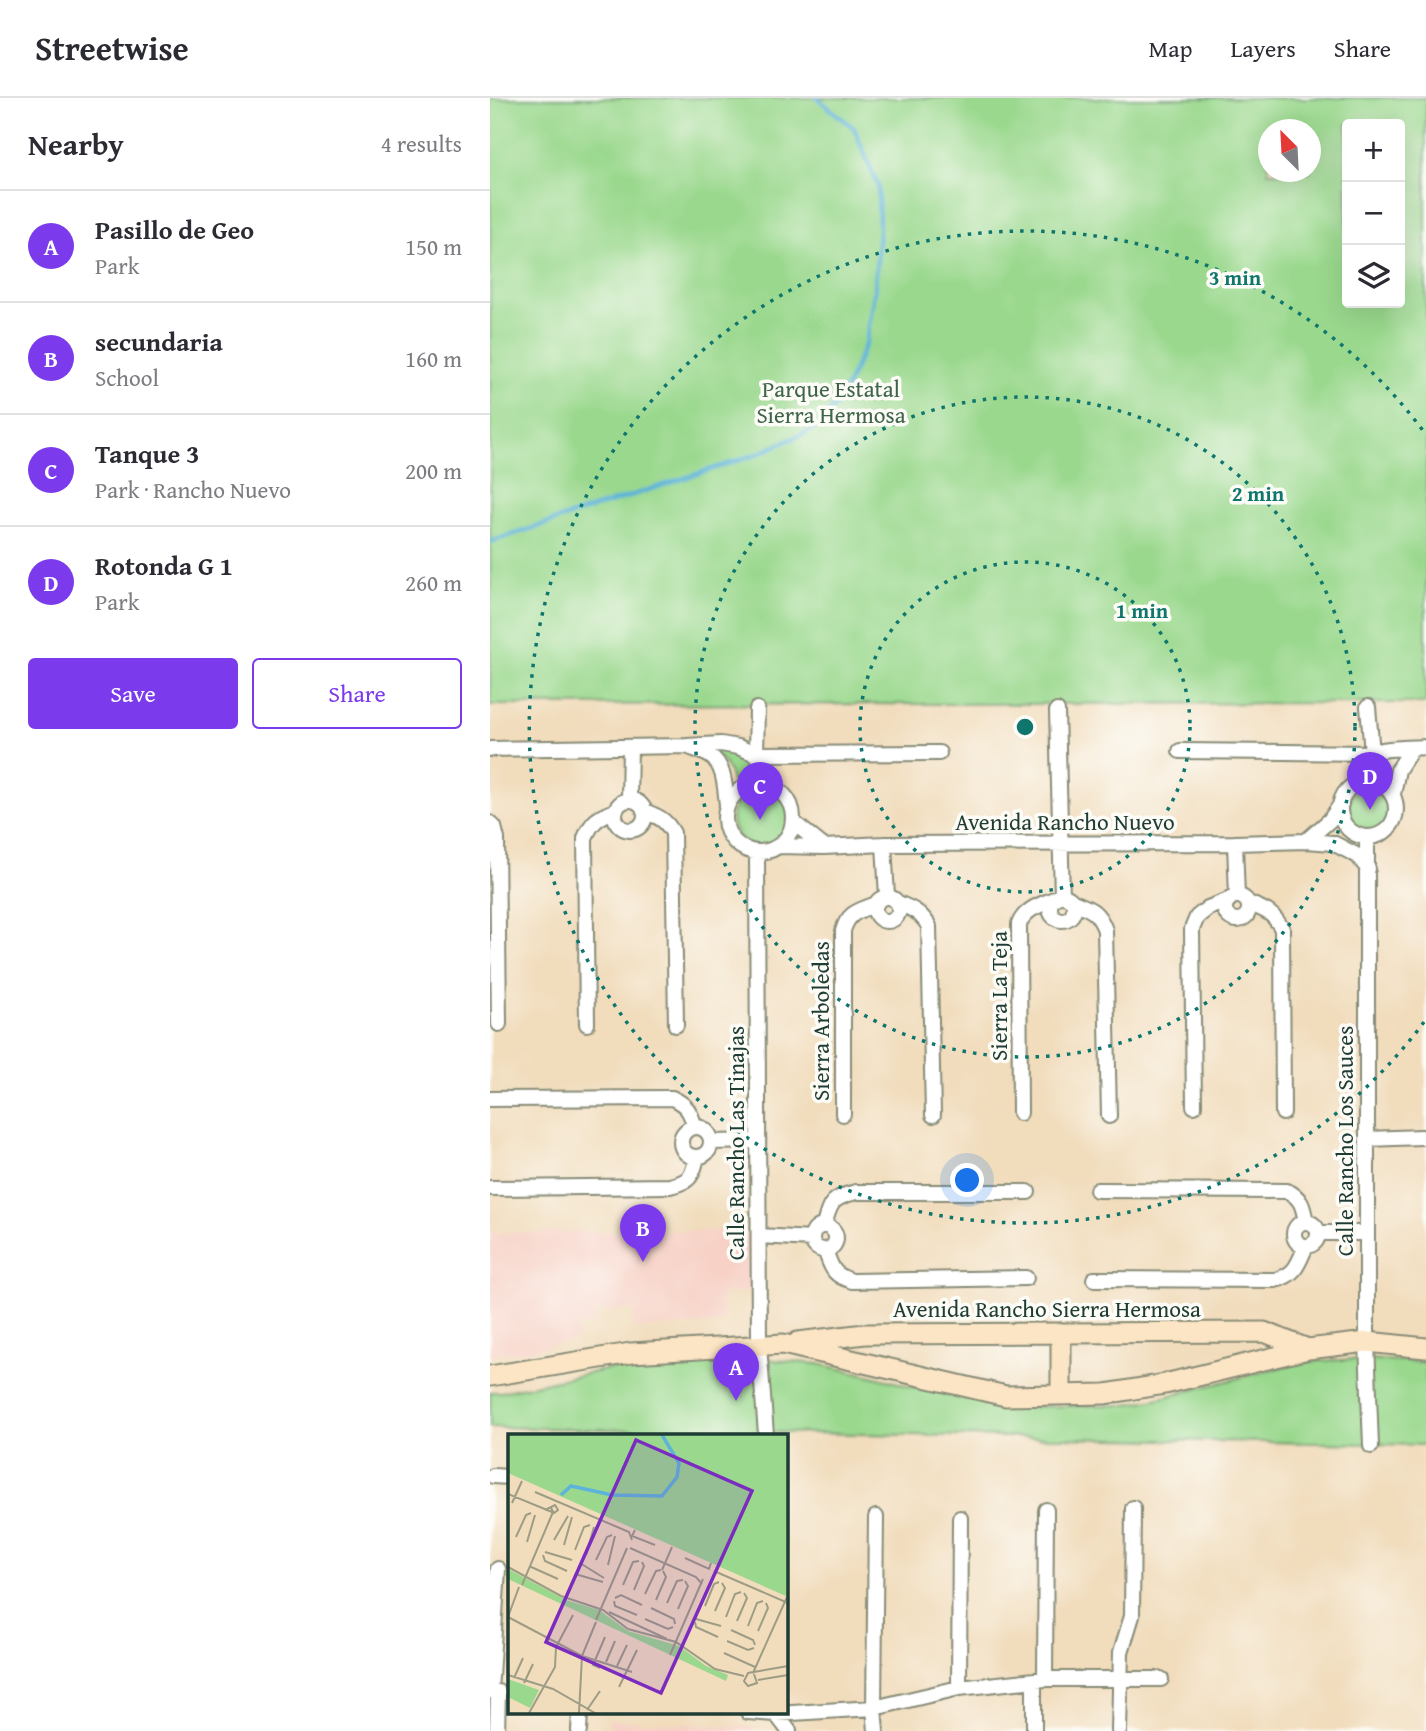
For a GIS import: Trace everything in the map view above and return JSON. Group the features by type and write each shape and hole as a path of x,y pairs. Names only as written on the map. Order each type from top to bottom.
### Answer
{"street":[{"path":"1306,841 1330,820 1372,753 1368,707"},
{"path":"757,709 756,754 772,787"},
{"path":"1057,711 1063,899 1093,910 1101,919 1105,930 1109,1116"},
{"path":"490,749 721,744 756,754 939,753"},
{"path":"687,746 713,758 720,768 727,804 724,818 734,841 744,849 757,852 778,846 788,835 793,822 791,807 784,795 772,787 759,784 746,787 735,794 727,804"},
{"path":"629,800 630,747"},
{"path":"1180,751 1372,753 1419,748"},
{"path":"1393,794 1398,770 1419,748"},
{"path":"1333,843 1386,831 1396,814 1393,794 1386,786 1366,781 1355,784"},
{"path":"644,811 640,826 634,830 625,830 615,818 615,811 621,803 629,800 667,822 673,833 676,1025"},
{"path":"1341,804 1341,816 1346,826 1361,835"},
{"path":"587,1024 585,838 590,825 601,815 615,811"},
{"path":"793,822 824,847"},
{"path":"490,823 497,839 499,1024"},
{"name":"Calle Rancho Los Sauces","path":"1361,835 1368,869 1367,1342 1371,1446"},
{"name":"Avenida Rancho Nuevo","path":"778,846 1235,844 1306,841 1333,843"},
{"path":"1333,843 1357,856 1368,869"},
{"path":"884,844 887,901 914,910 929,926 933,1115"},
{"path":"1235,844 1238,900"},
{"name":"Calle Rancho Las Tinajas","path":"757,852 759,1346 766,1434"},
{"name":"Sierra La Teja","path":"1020,1112 1019,924 1023,916 1034,908 1063,899"},
{"path":"1194,1106 1192,929 1197,917 1208,908 1238,900 1270,912 1282,929 1283,1113"},
{"name":"Sierra Arboledas","path":"843,1114 845,921 855,912 887,901"},
{"path":"490,1099 672,1098 684,1104 695,1127"},
{"path":"695,1127 709,1134 711,1142 707,1152 697,1157 689,1156 681,1143 682,1135 687,1129 695,1127"},
{"path":"1367,1139 1425,1136"},
{"path":"711,1142 758,1141"},
{"path":"490,1188 670,1186 685,1183 693,1174 697,1157"},
{"path":"1097,1190 1287,1191 1302,1202 1306,1222"},
{"path":"824,1226 830,1205 839,1196 856,1192 1028,1192"},
{"path":"1306,1222 1312,1224 1318,1233 1317,1239 1306,1246 1297,1242 1294,1235 1297,1225 1306,1222"},
{"path":"824,1226 831,1228 836,1241 832,1247 825,1250 814,1245 812,1239 817,1227 824,1226"},
{"path":"1318,1233 1367,1233"},
{"path":"759,1236 812,1239"},
{"path":"1094,1279 1275,1280 1286,1278 1296,1269 1306,1246"},
{"path":"825,1250 833,1270 840,1278 852,1281 1027,1278"},
{"name":"Avenida Rancho Sierra Hermosa","path":"490,1376 631,1353 759,1346 865,1334 1264,1332 1308,1349"},
{"path":"1061,1333 1061,1395"},
{"name":"Avenida Rancho Sierra Hermosa","path":"783,1344 1006,1396 1105,1394 1166,1384 1308,1349 1367,1342 1426,1348"},
{"path":"493,1476 508,1477"},
{"path":"1119,1731 1121,1653 1132,1616 1133,1508"},
{"path":"1034,1731 1039,1679 1046,1510"},
{"path":"876,1517 876,1731"},
{"path":"959,1688 960,1518"},
{"path":"497,1731 498,1569"},
{"path":"788,1712 874,1708 959,1688 1039,1679 1161,1679"},
{"path":"777,1714 789,1731"}],"shaded area":[{"path":"750,1230 754,1291 722,1294 722,1323 634,1329 634,1310 595,1311 594,1324 579,1324 577,1340 522,1352 490,1355 490,1233"},
{"path":"609,1720 752,1727 761,1731 609,1731"}],"green space":[{"name":"Parque Estatal Sierra Hermosa","path":"490,98 1426,98 1426,703 490,705"},
{"path":"703,748 738,750 754,760 754,767 732,782 722,761"},
{"path":"1370,786 1385,793 1392,808 1385,823 1370,830 1355,823 1348,808 1355,793"},
{"path":"755,789 767,789 782,797 790,812 790,824 782,839 767,847 755,847 740,839 732,824 732,812 740,797"},
{"path":"750,1354 774,1360 819,1364 913,1387 1014,1407 1126,1405 1301,1362 1360,1359 1426,1362 1426,1445 490,1427 490,1392 501,1392 623,1366"}],"waterway":[{"path":"490,542 755,455 814,429 841,399 866,343 875,286 879,229 878,186 854,128 817,98"}],"place":[{"name":"Rotonda G 1","path":"1370,810"},
{"name":"Tanque 3","path":"760,820"},
{"name":"secundaria","path":"643,1262"},
{"name":"Pasillo de Geo","path":"736,1401"}]}
